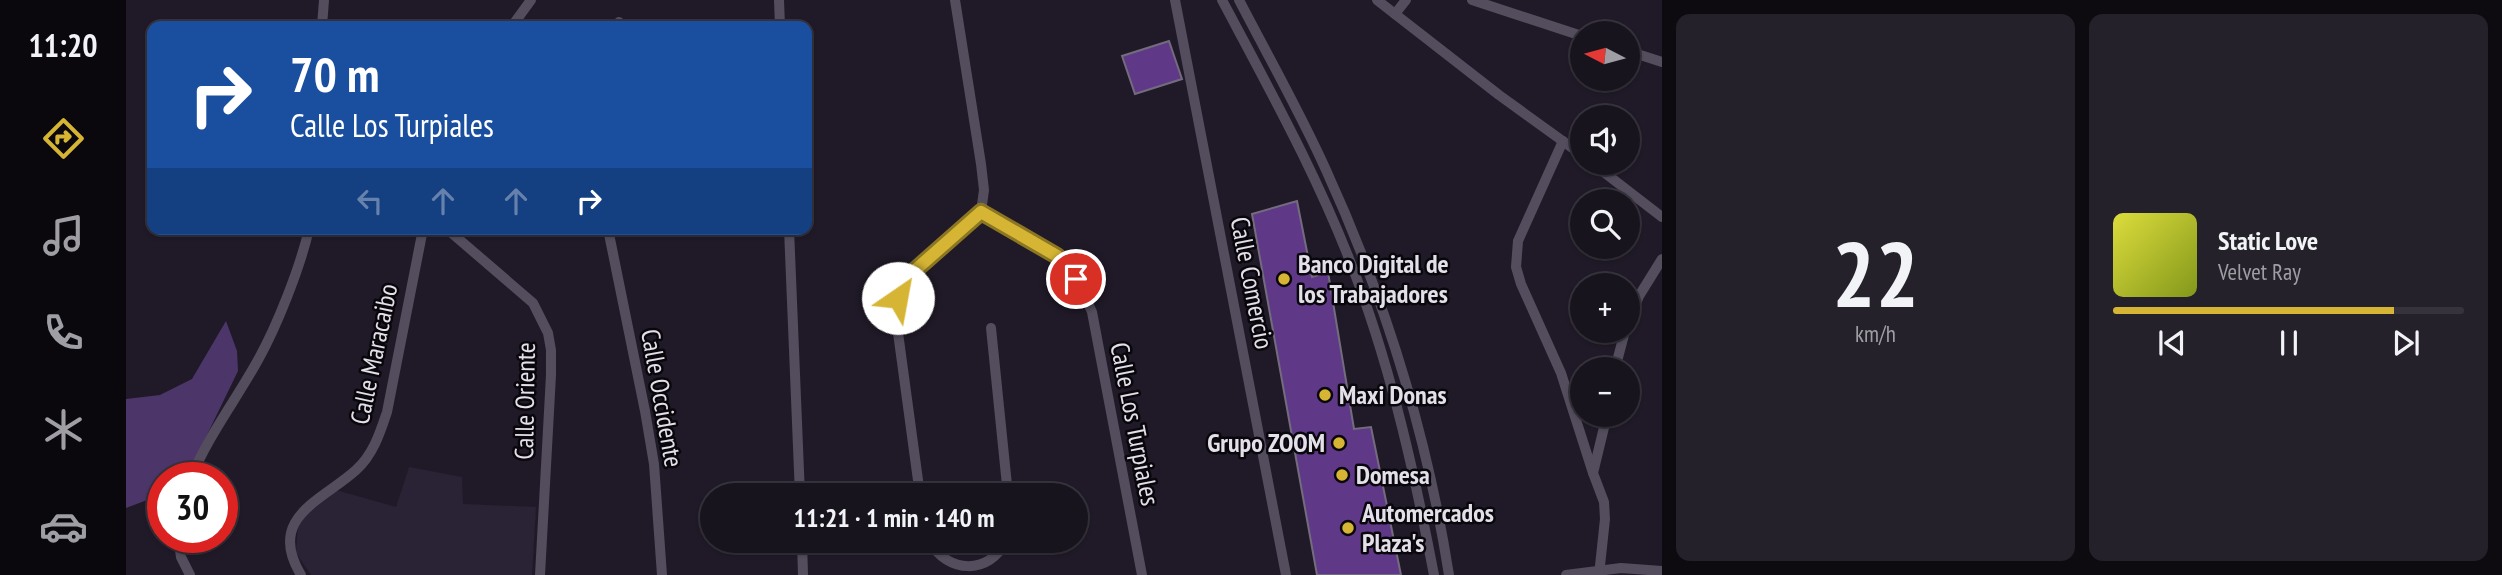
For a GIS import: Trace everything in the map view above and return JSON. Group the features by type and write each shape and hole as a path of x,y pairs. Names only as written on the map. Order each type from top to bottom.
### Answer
{"street":[{"path":"322,21 324,0"},
{"path":"516,21 531,0"},
{"path":"779,0 780,21"},
{"path":"918,483 896,318 898,298 904,280 981,212 984,190 955,0"},
{"name":"Calle Comercio","path":"1175,0 1286,575"},
{"path":"1222,0 1303,155 1339,232 1358,282 1388,373 1406,441 1434,575"},
{"path":"1239,0 1327,172 1378,298 1397,353 1426,457 1449,575"},
{"path":"1377,0 1570,146"},
{"path":"1395,14 1406,0"},
{"path":"1472,0 1570,32"},
{"path":"1640,55 1662,62"},
{"path":"1563,141 1518,242 1516,267 1561,373 1604,502 1605,519 1599,574"},
{"path":"1607,175 1662,218"},
{"name":"Calle Los Turpiales","path":"981,212 1057,256 1069,268 1083,291 1092,312 1143,575"},
{"path":"198,462 265,346 301,259 307,235"},
{"name":"Calle Maracaibo","path":"301,575 291,553 293,524 301,511 357,469 371,452 380,433 387,412 422,235"},
{"name":"Calle Oriente","path":"454,235 533,303 548,333 551,375 540,575"},
{"name":"Calle Occidente","path":"609,235 648,424 662,575"},
{"path":"789,235 800,483"},
{"path":"1640,294 1662,259"},
{"path":"991,328 1007,483"},
{"path":"1593,473 1604,427"},
{"path":"180,553 191,575"},
{"path":"802,553 803,575"},
{"path":"938,553 953,564 967,567 980,566 993,560 998,553"},
{"path":"1566,575 1599,574 1621,568 1662,571"}],"shaded area":[{"path":"226,321 237,351 238,371 194,462 147,462 147,500 126,508 126,399 160,395 192,379"},
{"path":"409,467 462,477 463,504 536,507 532,575 311,575 296,553 298,527 307,513 336,490 396,507"}],"building":[{"path":"1169,41 1182,79 1135,94 1122,56"},
{"path":"1297,201 1312,277 1328,272 1354,429 1371,427 1401,575 1317,575 1252,214"}],"place":[{"name":"Banco Digital de los Trabajadores","path":"1284,279"},
{"name":"Maxi Donas","path":"1325,395"},
{"name":"Grupo ZOOM","path":"1339,443"},
{"name":"Domesa","path":"1342,475"},
{"name":"Automercados Plaza's","path":"1348,528"}],"route":[{"path":"898,298 904,280 981,212 1057,256 1076,279"}]}
